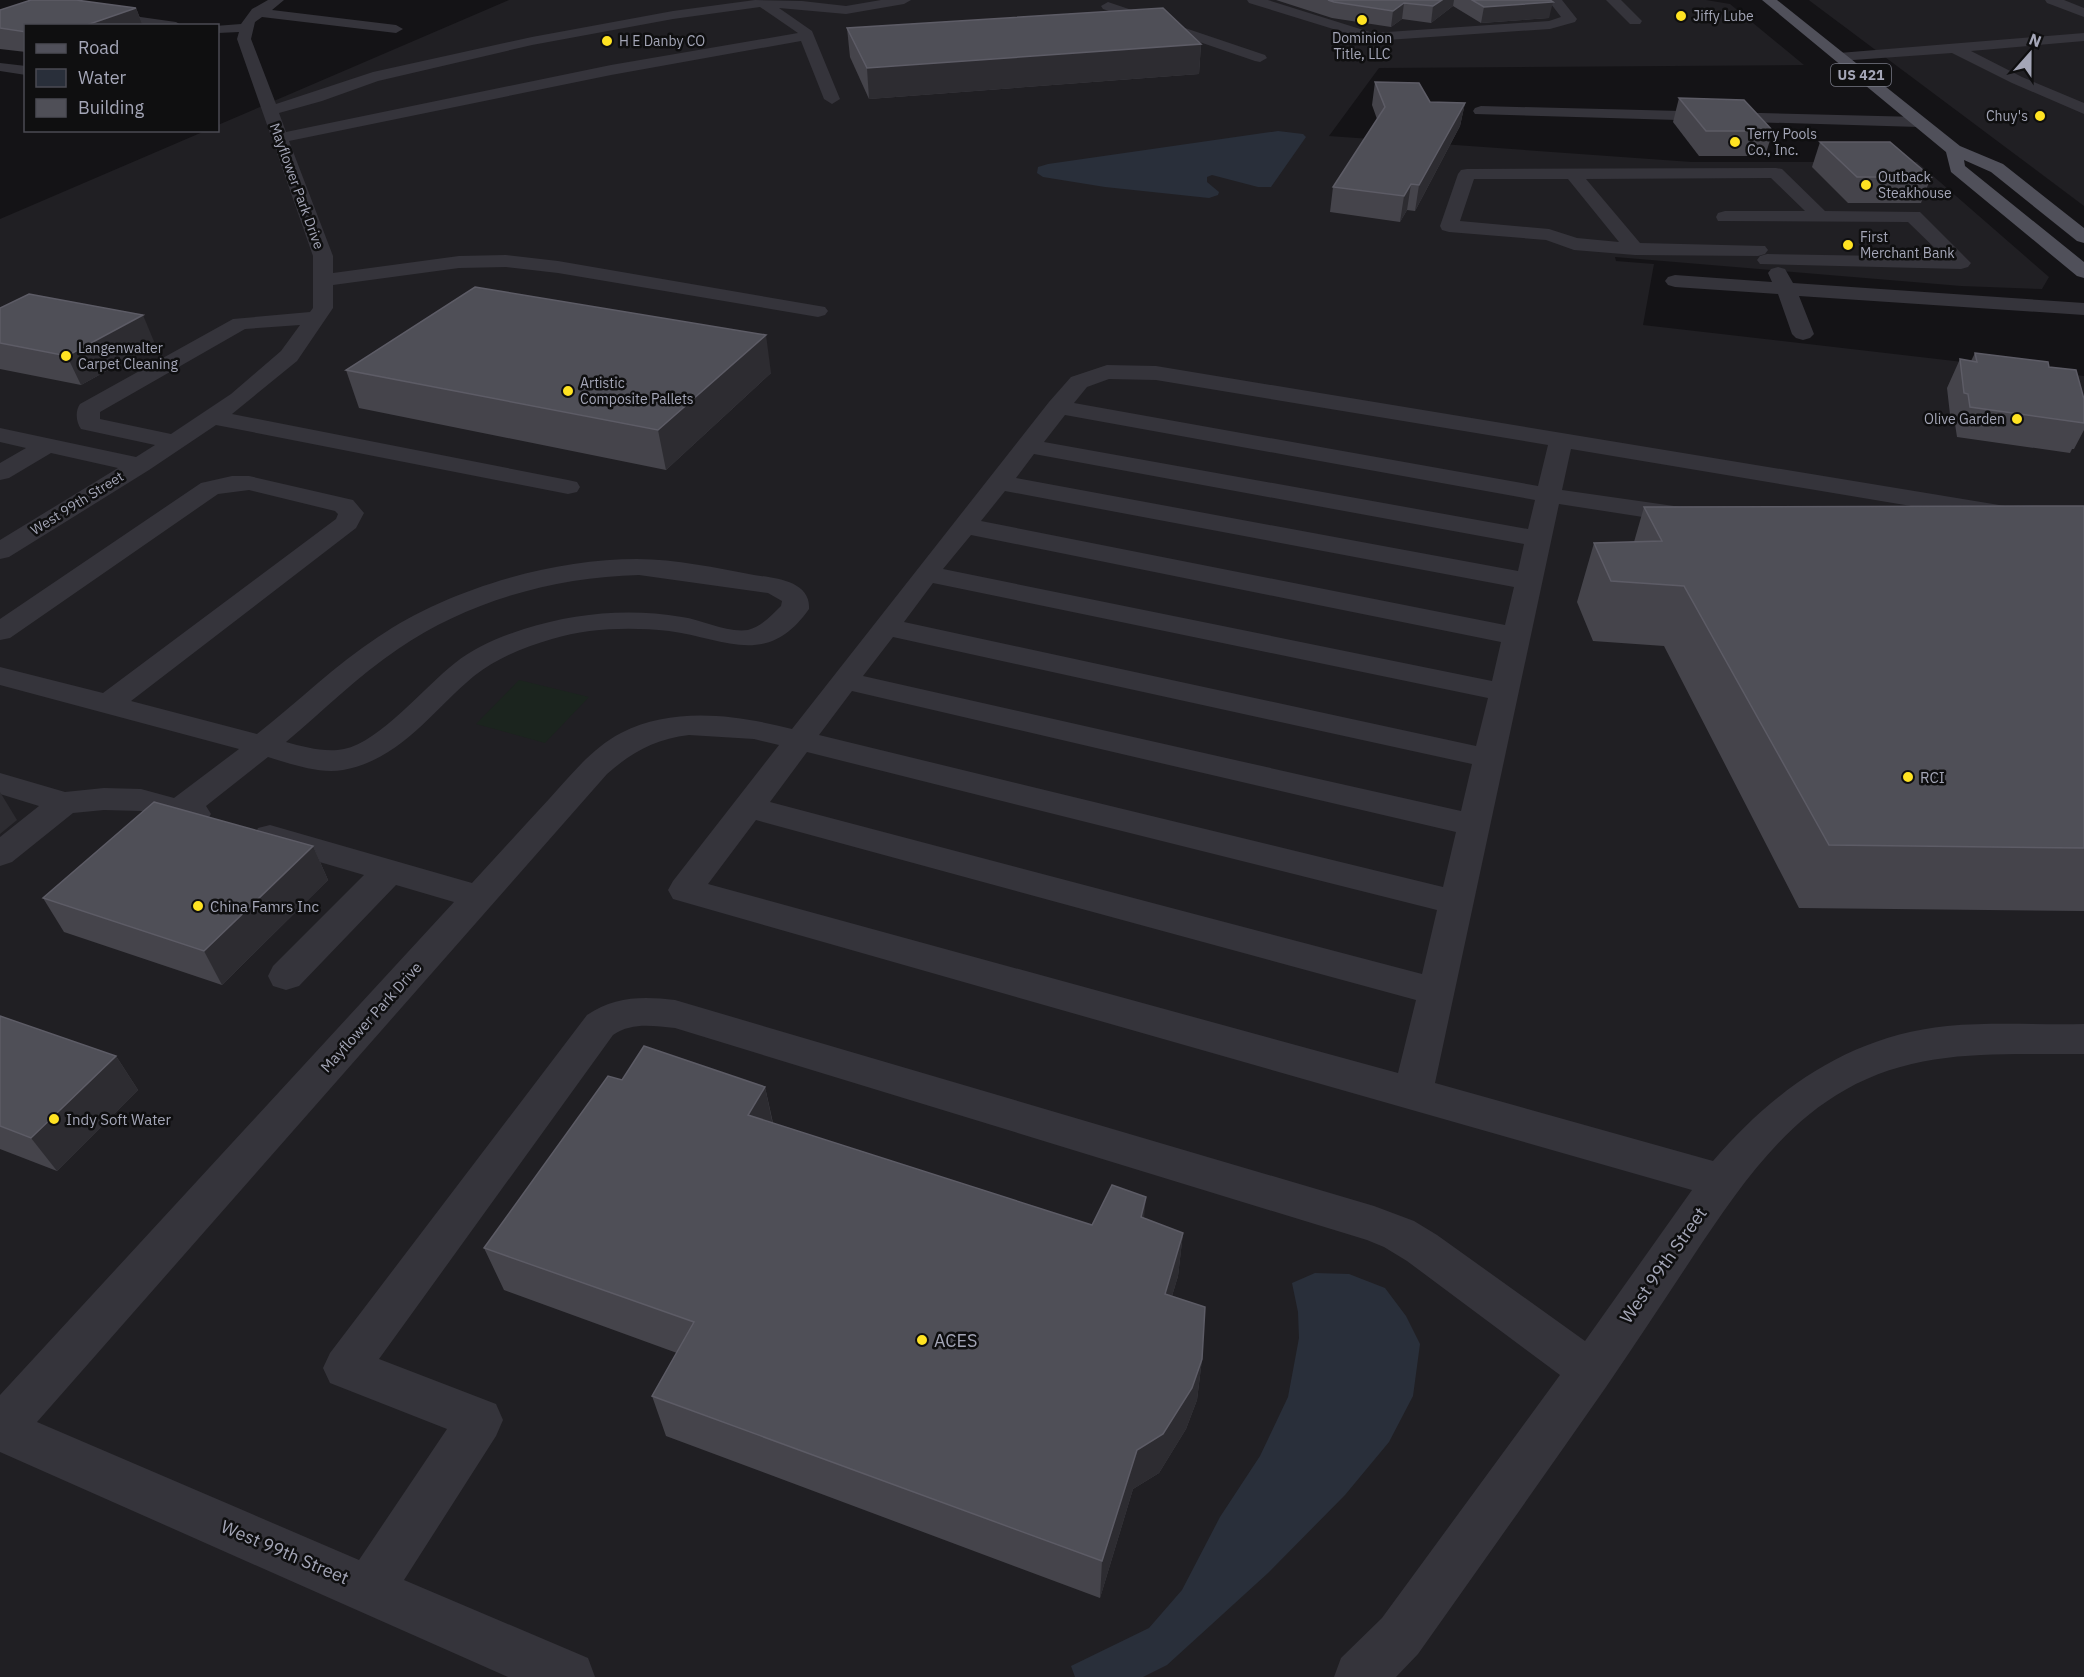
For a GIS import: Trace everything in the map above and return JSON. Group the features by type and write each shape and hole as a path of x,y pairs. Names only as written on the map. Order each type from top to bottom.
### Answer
{"main road":[{"name":"US 421","path":"1769,0 1954,150 1997,168 2084,237"},
{"name":"US 421","path":"1954,150 1957,168 2084,272"}],"street":[{"path":"219,29 245,28 257,12 277,0"},
{"path":"270,111 316,98 373,77 532,41 697,12 764,2 846,10 904,0"},
{"path":"1136,0 1108,6 1260,58"},
{"path":"1254,0 1372,37 1550,25 1570,19 1555,0"},
{"path":"1613,0 1635,21"},
{"path":"2052,0 2084,13"},
{"path":"764,2 805,30 832,99"},
{"path":"82,12 163,24"},
{"path":"257,12 396,29"},
{"path":"697,12 709,21 708,26"},
{"path":"1133,29 1168,26"},
{"name":"Mayflower Park Drive","path":"147,460 239,399 289,356 323,308 323,256 244,39 245,28"},
{"path":"280,138 620,68 806,36"},
{"path":"1839,57 2084,37"},
{"path":"592,60 648,48"},
{"path":"1954,48 2017,80 2084,109"},
{"path":"0,67 24,71"},
{"path":"1481,111 1919,122"},
{"path":"1684,173 1699,189"},
{"path":"1803,334 1788,289 1781,276 1762,256 1719,210 1820,216 1913,216 1961,263 1762,256 1635,249 1575,244 1549,235 1449,226 1467,174 1776,173 1820,216"},
{"path":"1573,174 1635,249"},
{"path":"323,280 459,262 522,262 819,311"},
{"path":"494,281 522,262"},
{"path":"1676,281 2084,309"},
{"path":"175,442 88,424 88,409 240,323 316,318"},
{"path":"1721,1180 685,890 926,574 1073,387 1085,378 1107,372 1141,371 1561,441 1910,509 2084,527"},
{"path":"1057,407 1548,495 1708,519"},
{"path":"213,417 568,487"},
{"path":"0,435 48,445 147,460"},
{"path":"1413,1093 1561,441"},
{"path":"0,473 48,445"},
{"path":"1027,446 1538,539"},
{"name":"West 99th Street","path":"0,551 147,460"},
{"path":"0,632 210,488 232,483 249,483 344,505 351,513 347,523 108,704"},
{"path":"999,483 1528,581"},
{"path":"966,526 1516,636"},
{"path":"0,676 108,704 264,745 325,761 345,760 368,753 388,739 465,669 485,655 518,641 594,621 637,619 689,626 732,637 753,638 770,632 795,609 796,599 786,591 774,586 638,567 590,570 550,577 456,608 426,621 390,642 264,745 180,810"},
{"path":"926,574 1503,692"},
{"path":"887,627 1488,758"},
{"path":"845,681 1473,825"},
{"name":"Mayflower Park Drive","path":"0,1429 596,767 611,752 630,739 656,731 703,724 753,729 1456,902"},
{"path":"0,783 64,803 104,799 141,800 479,897"},
{"path":"0,854 64,803"},
{"path":"748,807 1436,992"},
{"path":"286,976 389,871"},
{"path":"369,1589 480,1420 346,1368 600,1025 610,1017 623,1013 655,1011 675,1014 1374,1224 1399,1234 1422,1248 1590,1371"},
{"name":"West 99th Street","path":"1360,1677 1400,1636 1590,1371 1721,1180 1754,1142 1790,1108 1831,1079 1884,1056 1948,1041 2084,1038"},
{"name":"West 99th Street","path":"0,1429 369,1589 536,1670"}],"shaded area":[{"path":"509,0 1706,0 1730,4 1804,65 1379,68 1329,136 1692,162 1917,162 2049,277 2042,289 1961,286 1615,257 1616,261 1654,264 1643,325 2084,376 2084,1677 0,1677 0,219 203,132 219,132 219,125"},
{"path":"2084,0 2084,206 1810,1"},
{"path":"519,680 589,697 545,743 476,724"}],"water":[{"path":"1278,131 1303,134 1306,137 1271,187 1258,187 1212,175 1207,177 1207,182 1219,192 1218,195 1209,198 1105,187 1043,177 1037,173 1038,167 1048,164"},
{"path":"1315,1273 1349,1274 1385,1288 1406,1316 1420,1344 1413,1396 1389,1442 1345,1495 1268,1573 1167,1665 1143,1677 1075,1677 1071,1666 1149,1628 1182,1590 1220,1517 1260,1456 1288,1397 1299,1338 1298,1312 1292,1283"}],"building":[{"path":"31,0 76,0 136,8 90,24 24,24 24,32 0,28 0,10"},
{"path":"1328,0 1442,0 1433,6 1404,3 1393,11"},
{"path":"1472,0 1550,0 1553,2 1484,7"},
{"path":"1163,8 1201,44 867,68 847,28"},
{"path":"1375,82 1419,83 1430,102 1465,103 1419,185 1411,184 1404,196 1333,187 1385,107"},
{"path":"1679,98 1744,100 1773,131 1706,131"},
{"path":"1820,142 1890,142 1931,177 1857,177"},
{"path":"475,287 766,335 658,430 346,370"},
{"path":"29,294 143,315 67,356 0,343 0,308"},
{"path":"1975,353 2048,362 2049,367 2076,370 2084,399 2084,423 1970,407 1968,394 1964,393 1960,359 1977,362"},
{"name":"RCI","path":"2084,506 2084,848 1829,845 1684,586 1611,581 1594,543 1662,541 1644,507"},
{"path":"154,802 313,846 204,951 43,898"},
{"path":"0,1016 116,1056 31,1138 0,1126"},
{"name":"ACES","path":"644,1046 765,1087 748,1115 1092,1225 1112,1185 1146,1197 1141,1217 1183,1233 1165,1294 1205,1307 1202,1359 1192,1388 1163,1434 1137,1450 1102,1561 652,1396 694,1322 484,1248 608,1076 622,1080"}],"place":[{"name":"Jiffy Lube","path":"1681,16"},
{"name":"Dominion Title, LLC","path":"1362,20"},
{"name":"H E Danby CO","path":"607,41"},
{"name":"Chuy's","path":"2040,116"},
{"name":"Terry Pools Co., Inc.","path":"1735,142"},
{"name":"Outback Steakhouse","path":"1866,185"},
{"name":"First Merchant Bank","path":"1848,245"},
{"name":"Langenwalter Carpet Cleaning","path":"66,356"},
{"name":"Artistic Composite Pallets","path":"568,391"},
{"name":"Olive Garden","path":"2017,419"},
{"name":"RCI","path":"1908,777"},
{"name":"China Famrs Inc","path":"198,906"},
{"name":"Indy Soft Water","path":"54,1119"},
{"name":"ACES","path":"922,1340"}]}
